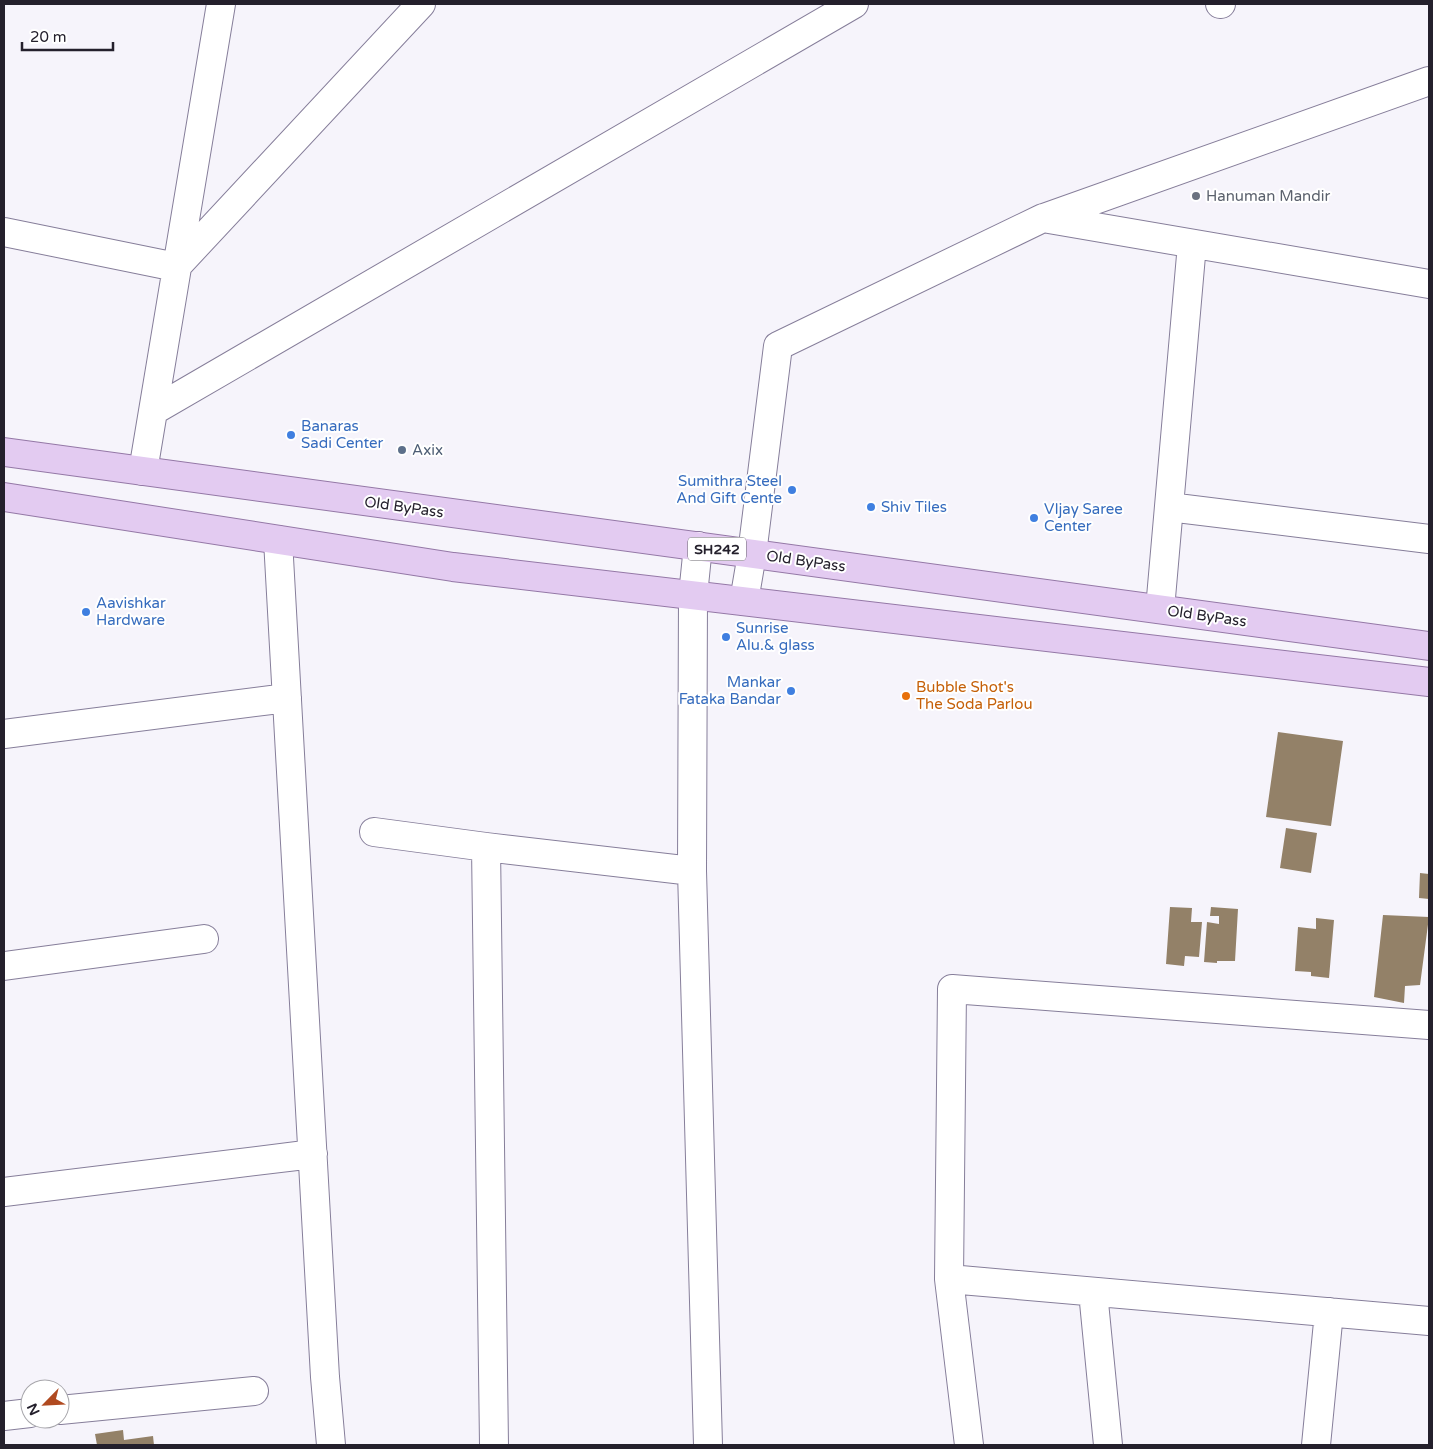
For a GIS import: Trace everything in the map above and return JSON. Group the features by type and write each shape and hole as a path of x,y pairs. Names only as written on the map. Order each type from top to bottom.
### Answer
{"main road":[{"name":"Old ByPass","path":"4,452 1429,646"},
{"path":"4,497 453,567 1429,682"}],"street":[{"path":"143,471 222,4"},
{"path":"176,267 421,4"},
{"path":"153,411 838,7"},
{"path":"744,601 752,554 778,346 1043,218 1429,81"},
{"path":"1043,218 1429,284"},
{"path":"4,232 176,267"},
{"path":"1160,609 1192,244"},
{"path":"1169,507 1429,539"},
{"path":"278,540 325,1377 331,1445"},
{"path":"698,546 693,595 692,871 708,1445"},
{"path":"4,734 287,698"},
{"path":"374,832 692,871"},
{"path":"486,847 494,1445"},
{"path":"4,966 204,938"},
{"path":"969,1445 949,1279 952,989 1429,1025"},
{"path":"4,1192 313,1154"},
{"path":"949,1279 1429,1321"},
{"path":"1093,1292 1108,1445"},
{"path":"1316,1445 1329,1312"},
{"path":"70,1409 254,1391"},
{"path":"4,1416 20,1414"}],"building":[{"path":"1278,732 1343,741 1331,826 1266,817"},
{"path":"1286,828 1317,833 1311,873 1280,868"},
{"path":"1420,873 1429,874 1429,899 1419,898"},
{"path":"1170,907 1192,908 1191,922 1202,922 1199,957 1185,956 1184,966 1166,964"},
{"path":"1211,907 1238,909 1235,961 1204,962 1207,922 1219,924 1219,916 1210,916"},
{"path":"1383,915 1429,917 1420,985 1405,986 1404,1003 1374,997"},
{"path":"1316,918 1334,920 1329,978 1311,976 1311,972 1295,971 1298,927 1316,929"},
{"path":"123,1430 124,1440 153,1436 154,1445 97,1445 95,1434"}],"place":[{"name":"Hanuman Mandir","path":"1196,196"},
{"name":"Banaras Sadi Center","path":"291,435"},
{"name":"Axix","path":"402,450"},
{"name":"Sumithra Steel And Gift Cente","path":"792,490"},
{"name":"Shiv Tiles","path":"871,507"},
{"name":"VIjay Saree Center","path":"1034,518"},
{"name":"Aavishkar Hardware","path":"86,612"},
{"name":"Sunrise Alu.& glass","path":"726,637"},
{"name":"Mankar Fataka Bandar","path":"791,691"},
{"name":"Bubble Shot's The Soda Parlou","path":"906,696"}]}
